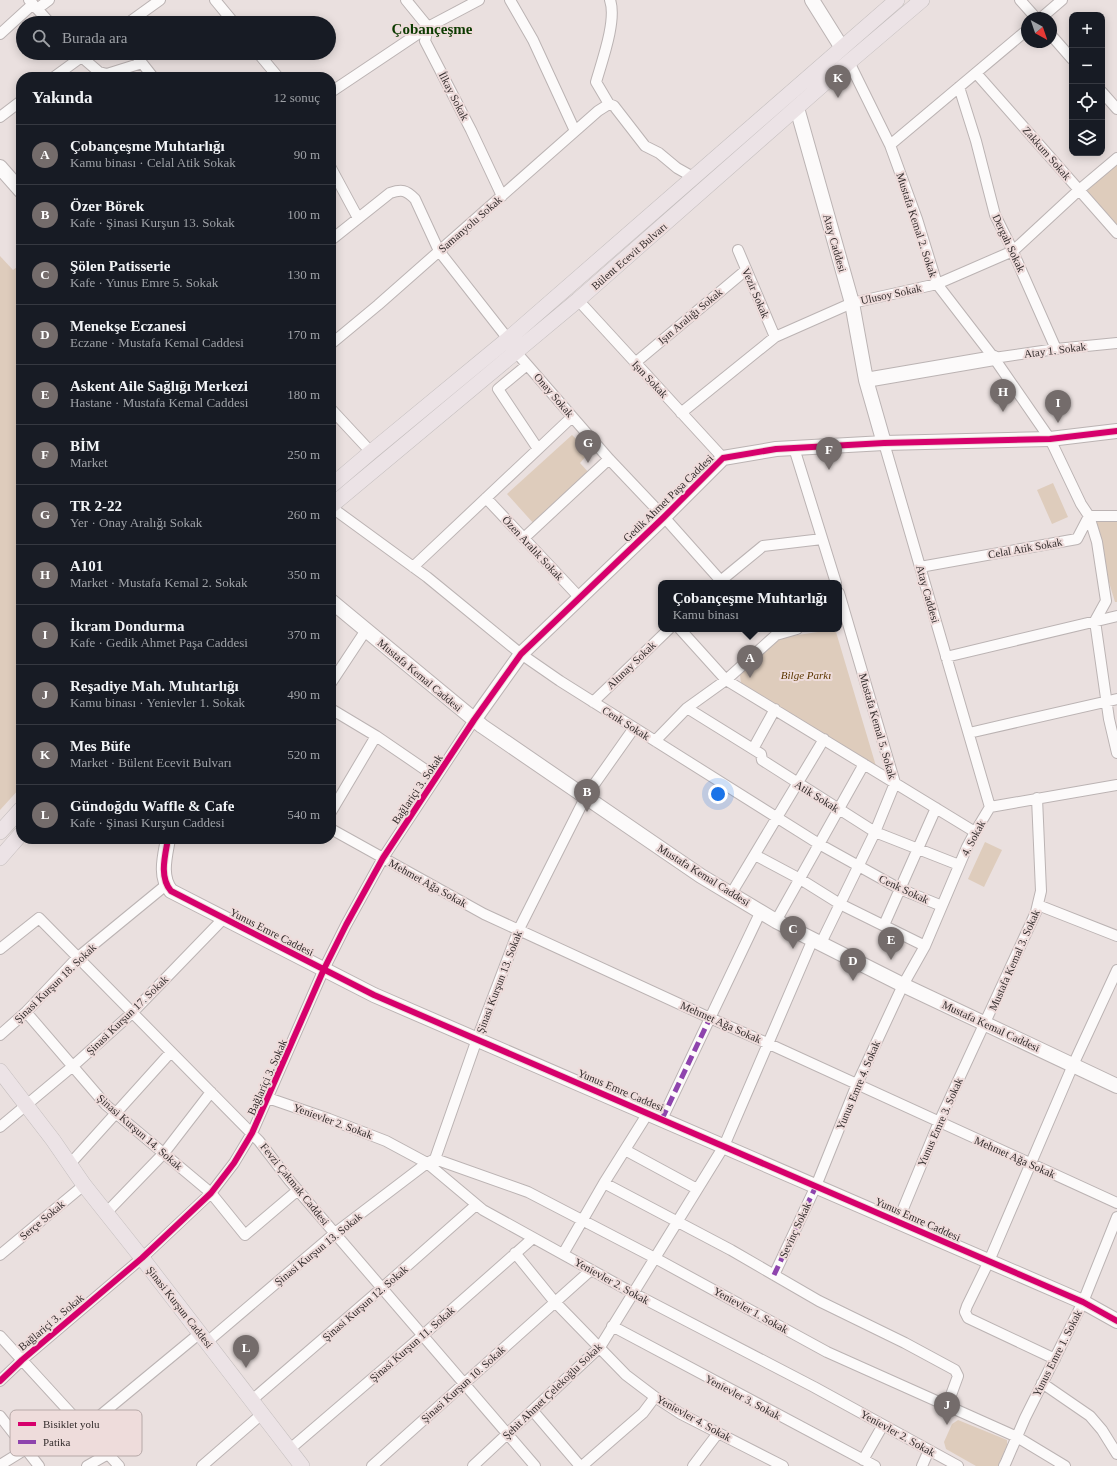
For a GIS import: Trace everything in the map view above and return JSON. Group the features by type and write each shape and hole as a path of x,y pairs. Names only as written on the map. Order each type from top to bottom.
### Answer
{"main road":[{"name":"Bülent Ecevit Bulvarı","path":"336,482 508,339 897,0"},
{"name":"Bülent Ecevit Bulvarı","path":"336,503 578,300 849,62 922,0"},
{"path":"0,832 16,814"},
{"path":"0,858 16,840"},
{"name":"Şinasi Kurşun Caddesi","path":"0,1071 84,1185 302,1466"}],"street":[{"path":"20,16 33,5 49,0"},
{"path":"138,16 160,0"},
{"path":"215,0 228,16"},
{"path":"406,0 428,27"},
{"path":"336,89 428,27 479,0"},
{"path":"510,0 533,40 575,131"},
{"path":"610,0 613,7 608,40 596,82 609,104 614,106 646,146 659,153 677,168 693,177"},
{"path":"812,0 842,48"},
{"path":"1020,0 1031,12"},
{"path":"1048,12 1062,0"},
{"path":"33,5 43,16"},
{"path":"0,34 16,20"},
{"name":"İlkay Sokak","path":"428,27 425,41 471,130 502,196"},
{"path":"890,145 1021,35"},
{"path":"1057,42 1069,56"},
{"path":"60,72 76,60"},
{"path":"87,60 99,72"},
{"path":"140,60 149,72"},
{"path":"264,60 274,72"},
{"name":"Mustafa Kemal 2. Sokak","path":"849,62 890,145 917,219 937,284 994,358 1050,439 1081,504 1089,516 1097,542 1106,601 1095,621"},
{"path":"113,72 142,63"},
{"name":"Zakkum Sokak","path":"976,73 1117,233"},
{"name":"Dergah Sokak","path":"959,87 976,141 995,215 1013,251 1056,349"},
{"path":"1105,95 1117,109"},
{"name":"Samanyolu Sokak","path":"336,340 598,111 609,104"},
{"path":"0,117 16,105"},
{"name":"Atay Caddesi","path":"797,108 852,302 866,380 990,807"},
{"name":"Ulusoy Sokak","path":"681,412 775,337 852,302 937,284 1013,251 1079,190 1117,158"},
{"path":"0,167 16,185"},
{"path":"336,177 358,218"},
{"path":"336,236 390,193 400,190 409,193 415,199 439,251 508,339"},
{"name":"Vezir Sokak","path":"738,250 775,337"},
{"name":"Işın Aralığı Sokak","path":"635,363 746,270"},
{"name":"Işın Sokak","path":"578,300 723,458"},
{"name":"Atay 1. Sokak","path":"994,358 1056,349 1117,343"},
{"name":"Onay Sokak","path":"516,352 609,459 664,517 717,580"},
{"path":"866,380 994,358"},
{"path":"527,364 498,389 538,449"},
{"path":"336,415 370,452"},
{"path":"413,567 572,417"},
{"name":"Gedik Ahmet Paşa Caddesi","path":"474,720 521,654 664,517 723,458 776,449 884,443 1050,439 1117,431"},
{"path":"794,448 835,580"},
{"path":"524,538 609,459"},
{"name":"Özen Aralık Sokak","path":"486,498 580,598"},
{"name":"Cenk Sokak","path":"336,511 413,567 521,654 560,681 858,867 900,889 942,906"},
{"path":"1089,516 1117,516"},
{"name":"Celal Atik Sokak","path":"920,567 1077,539 1089,516"},
{"path":"721,580 763,546 822,539"},
{"name":"Mustafa Kemal Caddesi","path":"336,605 474,720 549,773 586,796 701,876 776,921 903,985 1117,1086"},
{"path":"946,657 1117,616"},
{"name":"Mustafa Kemal 5. Sokak","path":"767,1043 817,941 840,904 875,832 895,783 843,617"},
{"path":"1095,621 1112,700 1117,753"},
{"path":"336,675 366,630"},
{"name":"Altınay Sokak","path":"593,702 665,632"},
{"path":"683,632 726,680 975,832"},
{"path":"655,741 687,708 726,680 776,635 787,632"},
{"path":"969,733 1112,700"},
{"name":"Atik Sokak","path":"687,708 761,754 762,760 797,784 875,832 917,850 959,865"},
{"path":"753,749 775,709"},
{"path":"336,712 376,736 436,778"},
{"name":"Bağlariçi 3. Sokak","path":"0,1381 22,1360 142,1258 212,1193 234,1163 252,1133 324,969 346,924 382,858 474,720"},
{"name":"Şinasi Kurşun 13. Sokak","path":"108,1410 335,1233 431,1161 518,929 586,796 634,728"},
{"path":"336,804 376,736"},
{"path":"731,894 824,739"},
{"path":"776,921 864,764"},
{"name":"4. Sokak","path":"903,985 925,946 959,865 975,832 990,807 1117,785"},
{"name":"Mustafa Kemal 3. Sokak","path":"985,1024 1036,912 1041,892 1037,798"},
{"path":"884,925 936,808"},
{"name":"Mehmet Ağa Sokak","path":"336,832 484,914 1030,1164 1117,1202"},
{"path":"166,885 163,862 167,844"},
{"path":"755,855 800,879 840,904 925,946"},
{"name":"Yunus Emre Caddesi","path":"166,885 171,891 374,995 1083,1302 1117,1321"},
{"name":"Şinasi Kurşun 18. Sokak","path":"0,1035 26,1012 78,958 166,885"},
{"path":"1038,905 1117,936"},
{"path":"662,1119 761,911"},
{"name":"Fevzi Çakmak Caddesi","path":"0,949 39,918 252,1133 298,1190 536,1466"},
{"name":"Şinasi Kurşun 17. Sokak","path":"0,1127 73,1066 132,1013 224,918"},
{"path":"1055,1359 968,1318 965,1312 989,1261 1073,1065 1117,970"},
{"name":"Yunus Emre 4. Sokak","path":"816,1186 857,1084 903,985"},
{"name":"Şinasi Kurşun 14. Sokak","path":"26,1012 106,1105 212,1193 244,1235 298,1190"},
{"name":"Yunus Emre 3. Sokak","path":"898,1222 940,1122 985,1024"},
{"name":"Şehit Ahmet Çelekoğlu Sokak","path":"473,1466 600,1347 724,1146 767,1043"},
{"path":"70,1164 171,1052"},
{"path":"106,1213 164,1153 211,1092"},
{"name":"Yenievler 2. Sokak","path":"268,1098 386,1141 431,1161 483,1210 633,1293 814,1387 958,1466"},
{"path":"563,1254 604,1183 648,1113"},
{"path":"625,1150 697,1189"},
{"name":"Yenievler 1. Sokak","path":"431,1161 528,1192 655,1258 827,1352 1017,1438 1065,1466"},
{"path":"604,1183 731,1250 820,1301 904,1342 955,1370 958,1376 947,1406"},
{"name":"Serçe Sokak","path":"0,1255 84,1185"},
{"name":"Sevinç Sokak","path":"774,1275 816,1186"},
{"name":"Şinasi Kurşun 12. Sokak","path":"252,1400 476,1205"},
{"name":"Yunus Emre 1. Sokak","path":"1004,1466 1025,1418 1083,1302 1117,1217"},
{"name":"Şinasi Kurşun 11. Sokak","path":"290,1449 533,1238"},
{"name":"Yenievler 4. Sokak","path":"515,1253 554,1301 626,1374 655,1397 681,1414 783,1466"},
{"name":"Şinasi Kurşun 10. Sokak","path":"372,1466 465,1384 554,1301 591,1270"},
{"name":"Yenievler 3. Sokak","path":"612,1326 875,1466"},
{"path":"0,1336 68,1410"},
{"path":"1042,1383 1090,1416 1102,1430 1117,1454"},
{"path":"533,1411 581,1466 643,1413 655,1397"},
{"path":"202,1466 262,1413"},
{"path":"0,1416 10,1429"},
{"path":"863,1460 883,1425"},
{"path":"693,1466 718,1433"},
{"path":"922,1466 929,1450"},
{"path":"0,1465 15,1456"},
{"path":"31,1456 39,1466"},
{"path":"87,1466 104,1456"},
{"path":"110,1456 119,1466"}],"green space":[{"path":"1117,162 1117,228 1086,192"},
{"path":"0,256 13,270 16,268 16,792 0,810"},
{"path":"572,435 590,452 580,463 590,474 535,525 507,494"},
{"path":"1053,483 1068,517 1052,524 1037,490"},
{"path":"1117,515 1117,602 1115,602 1089,516"},
{"name":"Bilge Parkı","path":"818,632 836,632 876,766 741,683 740,675 778,638"},
{"path":"985,842 1002,850 984,887 968,879"},
{"path":"958,1420 1007,1440 1007,1445 998,1466 976,1466 946,1449 944,1442 952,1424"}],"marked path":[{"path":"662,1119 710,1018"},
{"path":"774,1275 816,1186"}],"cycle path":[{"path":"0,1381 22,1360 142,1258 211,1193 234,1163 252,1133 324,969 346,925 383,858 474,720 521,654 664,517 723,458 776,449 884,443 1050,439 1117,431"},
{"path":"167,844 164,859 164,873 167,885 171,891 374,995 1083,1302 1117,1321"}],"place":[{"name":"Mes Büfe","path":"838,98"},
{"name":"A101","path":"1003,412"},
{"name":"İkram Dondurma","path":"1058,423"},
{"name":"TR 2-22","path":"588,463"},
{"name":"BİM","path":"829,470"},
{"name":"Çobançeşme Muhtarlığı","path":"750,678"},
{"name":"Özer Börek","path":"587,812"},
{"name":"Şölen Patisserie","path":"793,949"},
{"name":"Askent Aile Sağlığı Merkezi","path":"891,960"},
{"name":"Menekşe Eczanesi","path":"853,981"},
{"name":"Gündoğdu Waffle & Cafe","path":"246,1368"},
{"name":"Reşadiye Mah. Muhtarlığı","path":"947,1425"}],"district":[{"name":"Çobançeşme","path":"432,29"}]}
